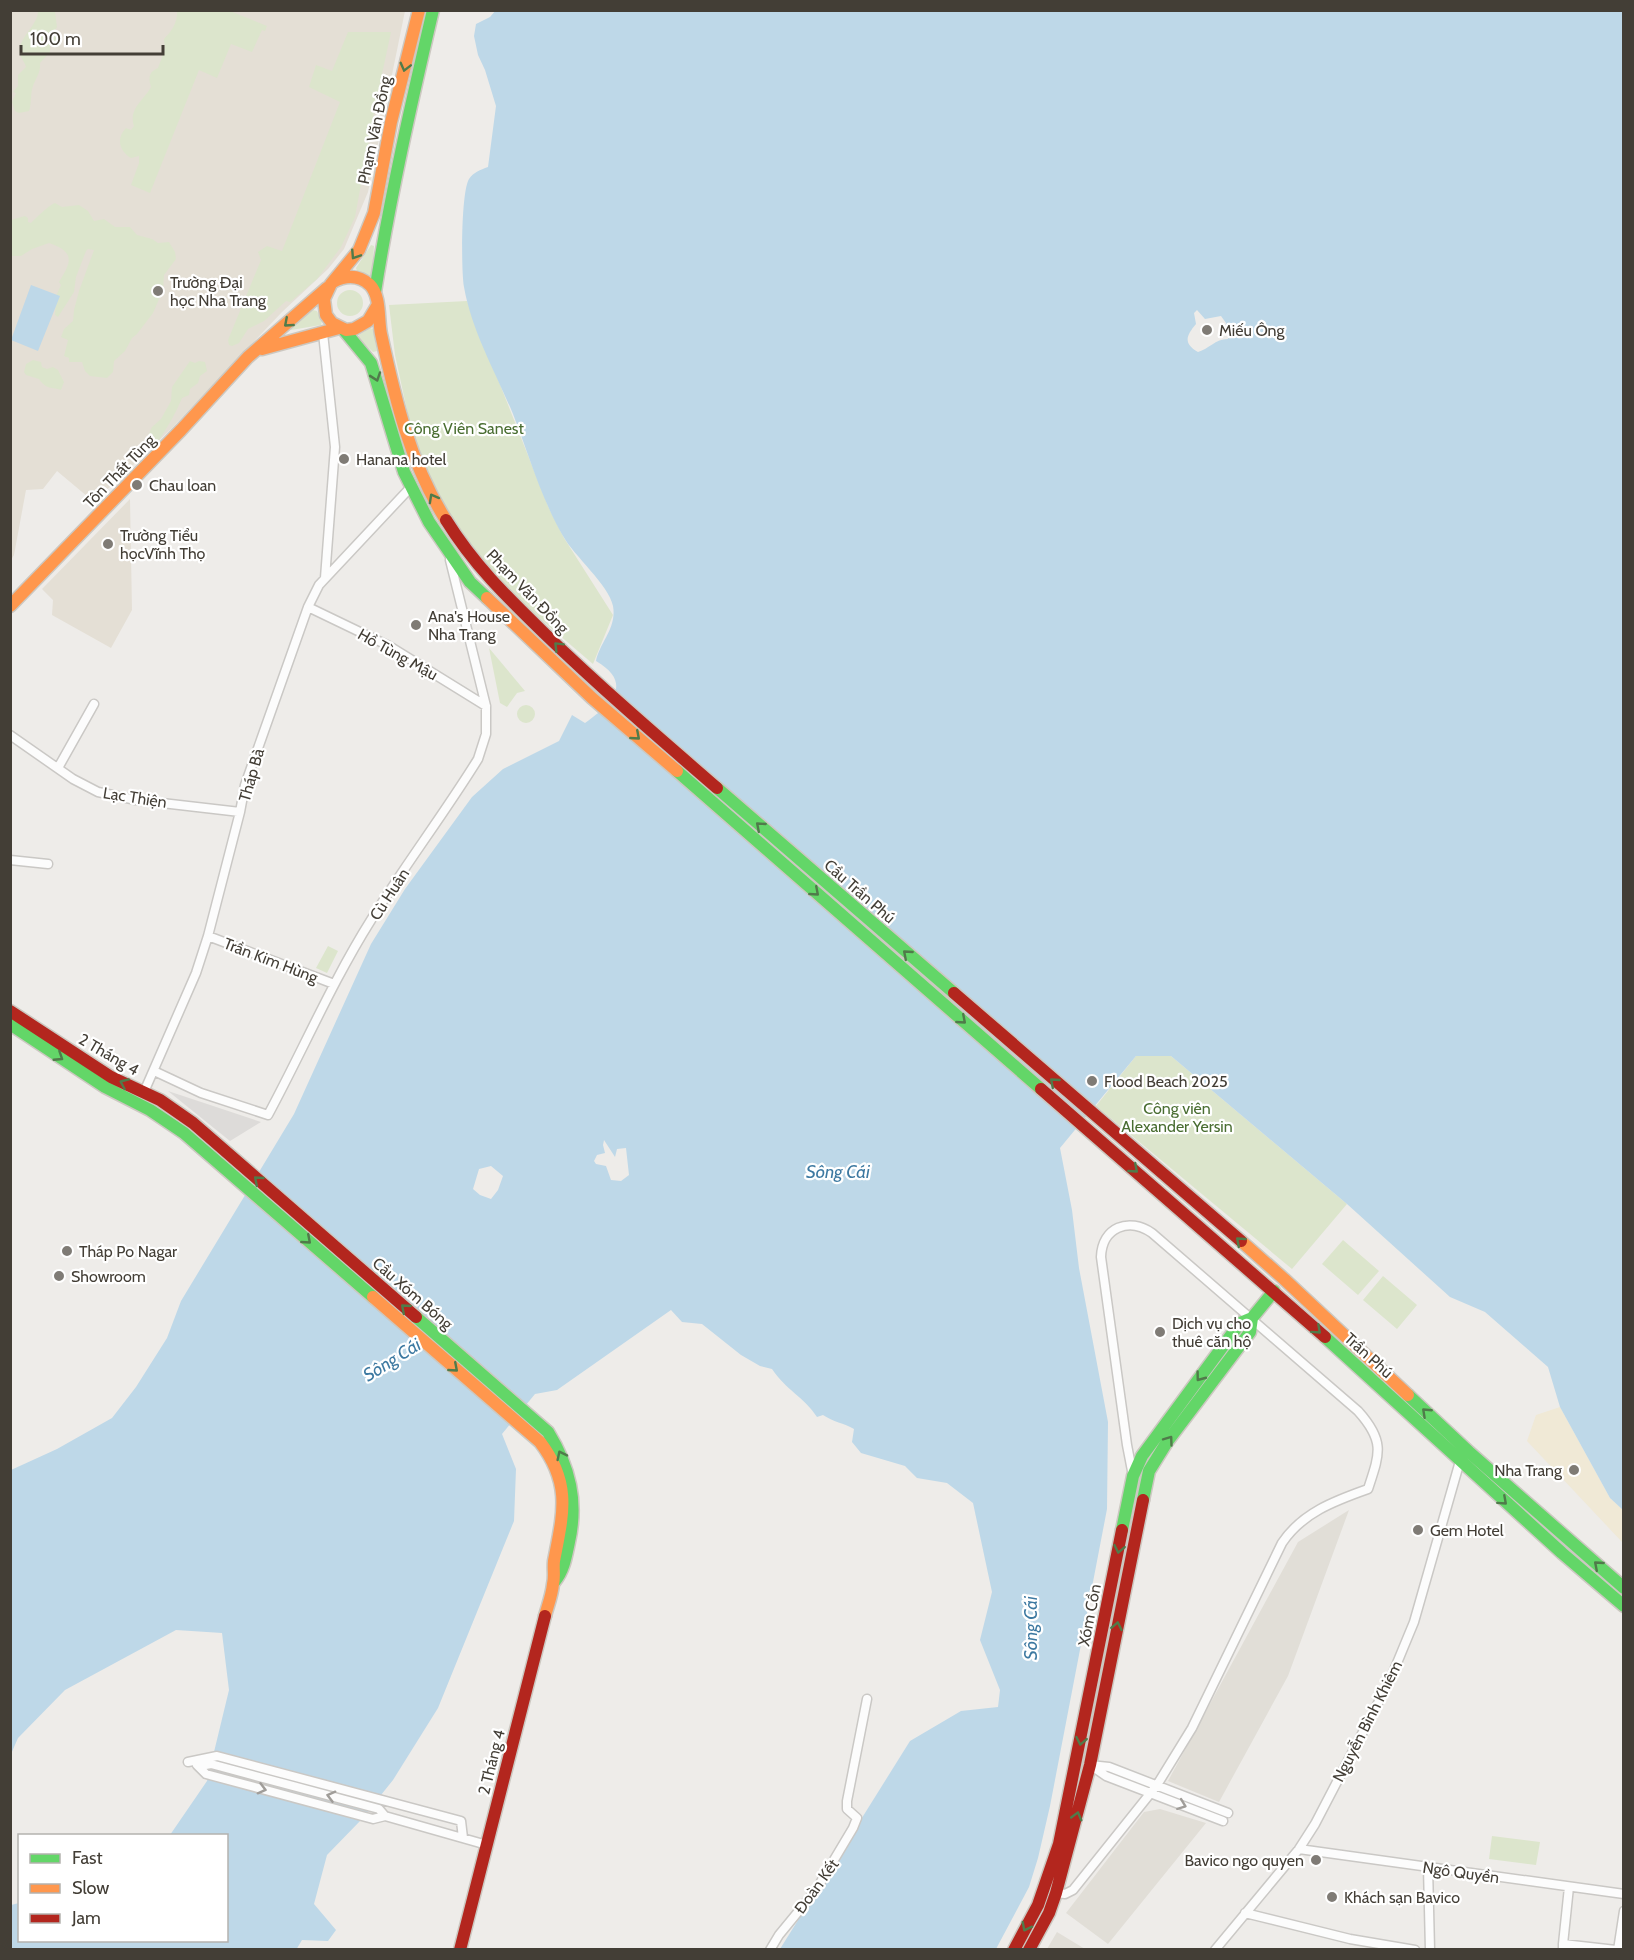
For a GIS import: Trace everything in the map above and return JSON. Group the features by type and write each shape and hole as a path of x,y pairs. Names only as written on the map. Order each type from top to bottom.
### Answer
{"main road":[{"name":"Phạm Văn Đồng","path":"419,10 392,120 372,220 356,255 330,285 324,297 323,306 331,322 341,328 371,363 400,462 410,488 448,552 477,588 592,698"},
{"name":"Phạm Văn Đồng","path":"433,10 388,208 375,292 401,415 417,465 442,514 462,546 487,577 600,687"},
{"path":"394,382 384,300 388,233 398,171"},
{"path":"330,285 348,276 356,276 364,279 375,292"},
{"name":"Tôn Thất Tùng","path":"10,606 182,430 248,357 330,285"},
{"path":"341,328 358,329 365,325 371,320 377,306"},
{"name":"Tôn Thất Tùng","path":"248,357 273,344 341,328"},
{"name":"Cầu Trần Phú","path":"600,687 1098,1120"},
{"name":"Cầu Trần Phú","path":"592,698 1089,1131"},
{"name":"2 Tháng 4","path":"10,1011 111,1077 144,1092 188,1128"},
{"name":"2 Tháng 4","path":"10,1024 105,1087 188,1128"},
{"name":"Trần Phú","path":"1098,1120 1284,1279 1562,1553 1623,1606"},
{"name":"Cầu Xóm Bóng","path":"188,1128 540,1442 556,1469 569,1512"},
{"name":"Trần Phú","path":"1089,1131 1464,1457 1572,1543 1623,1588"},
{"name":"Xóm Cồn","path":"1029,1950 1049,1913 1056,1893 1090,1765 1142,1456 1240,1323 1252,1318 1284,1279"},
{"name":"Xóm Cồn","path":"1014,1950 1038,1905 1059,1844 1139,1478"},
{"name":"2 Tháng 4","path":"460,1950 554,1582 552,1572 561,1533 569,1512"},
{"path":"1562,1553 1572,1543"},
{"path":"1077,1762 1090,1765"}],"street":[{"path":"323,333 334,447 324,578"},
{"name":"Tháp Bà","path":"144,1092 196,973 208,936 240,813 245,785 308,607 324,578 410,488"},
{"name":"Cù Huân","path":"154,1071 201,1093 268,1115 302,1052 334,984 371,920 478,759 486,734 486,706 448,552"},
{"path":"461,602 461,593 464,589 477,588"},
{"name":"Hồ Tùng Mậu","path":"308,607 389,646 486,706"},
{"path":"58,768 94,704"},
{"name":"Lạc Thiện","path":"10,735 98,792 110,796 240,813"},
{"path":"10,861 48,864"},
{"name":"Trần Kim Hùng","path":"208,936 334,984"},
{"path":"1056,1893 1065,1894 1073,1890 1152,1793 1192,1728 1282,1543 1290,1531 1316,1510 1368,1489 1377,1464 1378,1449 1373,1427 1358,1411 1145,1228 1126,1225 1118,1228 1105,1240 1101,1247 1101,1257 1127,1445 1139,1478"},
{"name":"Nguyễn Bình Khiêm","path":"1215,1950 1299,1850 1315,1824 1390,1680 1414,1622 1464,1457"},
{"name":"Đoàn Kết","path":"770,1950 779,1935 816,1890 847,1841 857,1818 846,1809 867,1699"},
{"path":"385,1816 379,1809 211,1764 200,1766 188,1762 217,1756 461,1821 463,1838"},
{"path":"1090,1765 1109,1767 1157,1785 1226,1817 1106,1776 1090,1765"},
{"path":"200,1766 206,1774 373,1819 385,1816 487,1845"},
{"name":"Ngô Quyền","path":"1299,1850 1623,1894"},
{"path":"1428,1867 1430,1950"},
{"path":"1569,1887 1563,1947 1617,1950 1623,1911"},
{"path":"1245,1912 1350,1939 1415,1950"},
{"path":"1346,1950 1350,1939"}],"shaded area":[{"name":"Trường Đại học Nha Trang","path":"11,11 405,11 368,192 344,249 328,269 282,312 172,428 94,502 57,471 43,489 26,490 14,555 11,560"},
{"name":"Trường Tiểu họcVĩnh Thọ","path":"130,499 132,610 111,648 52,615 53,600 42,589"},
{"path":"168,1091 261,1122 230,1141"},
{"path":"1349,1510 1288,1676 1219,1802 1168,1781 1298,1542"},
{"path":"1160,1809 1206,1823 1108,1944 1066,1913 1144,1812"},
{"path":"1057,1932 1085,1949 1047,1949"}],"green space":[{"path":"177,10 230,11 267,26 265,31 262,30 252,52 231,44 217,78 199,70 150,193 131,185 139,163 139,156 131,158 127,155 120,140 126,128 131,130 134,126 133,115 151,87 150,75 158,68 165,49 164,39 174,26"},
{"path":"38,11 55,12 57,27 53,33 57,39 50,44 50,52 40,63 32,89 29,111 19,113 15,111 12,102 16,93 13,92 18,86 18,75 26,67 20,48 24,37 35,22"},
{"path":"348,32 391,32 355,217 341,247 317,279 290,302 286,301 264,321 248,329 239,343 229,345 228,340 261,260 258,252 267,246 282,251 340,102 309,87 316,65 332,71"},
{"path":"55,203 62,207 79,205 88,211 94,221 104,219 115,227 130,227 137,235 158,243 169,242 175,252 176,259 164,275 163,290 153,313 132,338 125,351 114,361 113,372 107,378 90,376 85,371 82,362 69,362 69,358 64,356 68,340 61,337 64,329 73,321 79,291 94,250 86,251 76,277 74,292 58,317 55,315 56,296 61,285 59,282 67,268 69,258 67,254 49,243 21,256 11,256 11,220 25,216 31,223"},
{"path":"371,245 374,246 372,275 369,277 357,271 356,268"},
{"path":"350,290 359,294 363,303 359,312 350,316 341,312 337,303 341,294"},
{"name":"Công Viên Sanest","path":"467,301 548,506 564,538 613,615 593,664 517,599 494,576 468,543 431,483 415,443 395,355 389,305"},
{"path":"313,310 317,311 322,321 321,325 291,330 290,328"},
{"path":"370,328 373,329 377,351 373,352 358,338"},
{"path":"33,360 41,362 42,367 47,369 53,367 58,370 64,382 61,390 46,386 39,379 26,375 24,372 26,364"},
{"path":"190,361 205,362 207,371 190,389 189,395 182,398 159,440 147,444 146,440 152,427 161,419 171,401 172,387"},
{"path":"489,648 525,691 517,693 507,707 500,703"},
{"path":"522,705 530,705 535,710 533,721 522,723 517,718 517,710"},
{"path":"328,946 338,951 327,973 316,968"},
{"name":"Công viên Alexander Yersin","path":"1136,1056 1171,1056 1347,1204 1292,1269 1096,1106"},
{"path":"1343,1240 1379,1271 1358,1295 1322,1264"},
{"path":"1383,1276 1417,1305 1397,1329 1363,1300"},
{"path":"1492,1836 1540,1842 1536,1865 1489,1859"}],"sand":[{"name":"Nha Trang","path":"1560,1407 1610,1498 1623,1510 1623,1543 1527,1441 1536,1415"}],"water":[{"name":"Sông Cái","path":"496,10 1623,11 1623,1510 1610,1498 1560,1407 1548,1367 1485,1312 1450,1297 1347,1204 1171,1056 1136,1056 1060,1148 1072,1210 1079,1268 1108,1422 1107,1509 1038,1858 1029,1887 996,1949 780,1949 910,1741 961,1711 998,1707 1000,1690 980,1640 992,1592 973,1503 947,1483 917,1478 905,1466 861,1453 852,1442 854,1429 823,1415 817,1417 772,1369 760,1366 741,1355 702,1324 682,1322 671,1310 557,1390 535,1394 502,1434 516,1469 514,1521 438,1708 393,1780 361,1820 327,1855 314,1904 336,1930 328,1941 302,1940 296,1950 11,1949 11,1905 18,1903 18,1942 228,1942 228,1834 171,1834 207,1781 229,1690 222,1633 176,1630 65,1690 18,1738 11,1754 11,1470 57,1449 112,1418 136,1387 167,1338 181,1301 294,1114 371,944 405,889 472,797 503,769 559,741 572,715 585,723 610,702 616,686 608,670 596,661 613,621 613,606 610,598 568,544 555,522 513,414 479,336 464,287 462,232 466,187 473,175 488,167 496,106 478,55 474,36 476,24 490,17","holes":["1197,310 1205,319 1221,316 1226,323 1225,333 1229,336 1228,339 1198,352 1190,346 1188,336 1196,324 1194,313","604,1140 615,1157 617,1149 626,1148 629,1175 621,1181 611,1180 606,1166 596,1164 594,1161 597,1155 605,1153","491,1166 503,1176 498,1190 491,1199 480,1195 473,1189 479,1169"]},
{"path":"31,285 60,296 38,351 11,340"}],"traffic: fast":[{"path":"375,292 401,151 433,10"},
{"path":"343,329 371,363 404,472 429,522 470,582 487,598"},
{"path":"677,771 1041,1089"},
{"path":"717,788 954,993"},
{"path":"10,1024 105,1087 150,1110 184,1133 373,1297"},
{"path":"1122,1530 1133,1476 1142,1456 1240,1323 1252,1318 1274,1291"},
{"path":"416,1317 548,1432 556,1445 567,1472 573,1513 566,1558 555,1581"},
{"path":"1143,1500 1149,1471 1167,1442 1250,1332 1252,1318"},
{"path":"1325,1337 1562,1553 1624,1606"},
{"path":"1408,1395 1469,1452 1624,1588"}],"traffic: slow":[{"path":"377,306 368,321 354,329 346,330 332,323 326,315 324,299 331,284 359,250 374,213 391,122 419,10"},
{"path":"333,282 348,277 357,278 366,282 374,290 378,302 386,358 405,430 433,499 446,520"},
{"path":"10,606 181,430 248,357 327,288"},
{"path":"262,349 339,328"},
{"path":"487,598 592,698 677,771"},
{"path":"1241,1241 1408,1395"},
{"path":"373,1297 540,1442 550,1457 561,1486 562,1514 554,1561 554,1579 545,1616"}],"traffic: jam":[{"path":"446,520 479,566 530,619 608,692 717,788"},
{"path":"954,993 1241,1241"},
{"path":"10,1011 111,1077 160,1100 193,1123 416,1317"},
{"path":"1041,1089 1325,1337"},
{"path":"1029,1950 1049,1913 1056,1893 1090,1765 1143,1500"},
{"path":"1014,1950 1038,1905 1059,1844 1122,1530"},
{"path":"460,1950 545,1616"}],"place":[{"name":"Trường Đại học Nha Trang","path":"158,291"},
{"name":"Miếu Ông","path":"1207,330"},
{"name":"Hanana hotel","path":"344,459"},
{"name":"Chau loan","path":"137,485"},
{"name":"Trường Tiểu họcVĩnh Thọ","path":"108,544"},
{"name":"Ana's House Nha Trang","path":"416,625"},
{"name":"Flood Beach 2025","path":"1092,1081"},
{"name":"Tháp Po Nagar","path":"67,1251"},
{"name":"Showroom","path":"59,1276"},
{"name":"Dịch vụ cho thuê căn hộ","path":"1160,1332"},
{"name":"Nha Trang","path":"1574,1470"},
{"name":"Gem Hotel","path":"1418,1530"},
{"name":"Bavico ngo quyen","path":"1316,1860"},
{"name":"Khách sạn Bavico","path":"1332,1897"}]}
